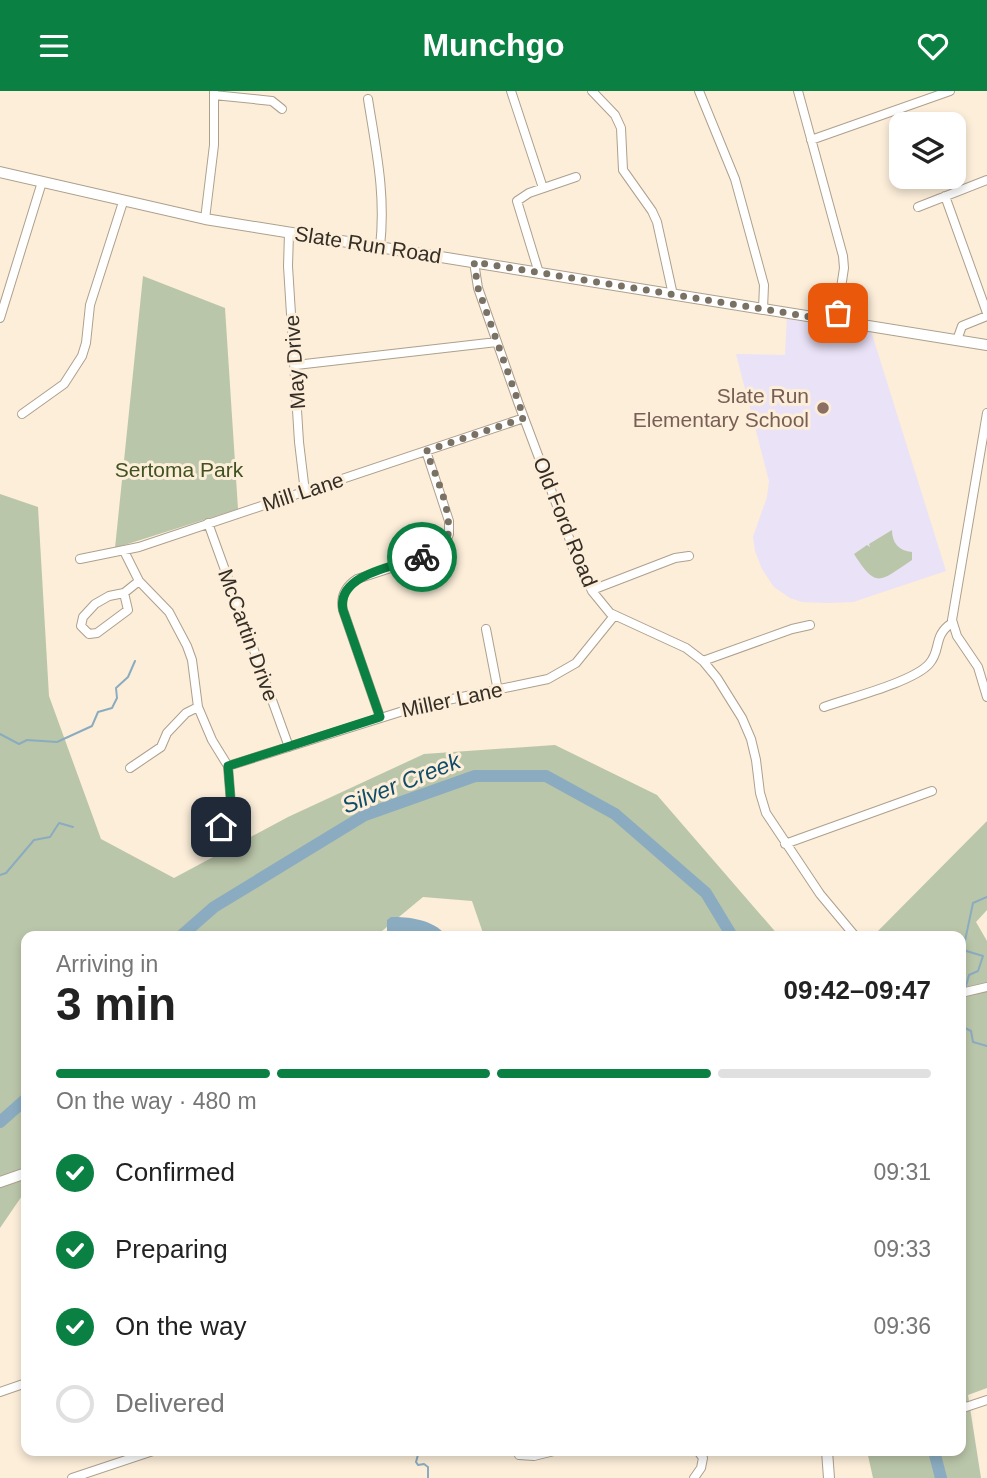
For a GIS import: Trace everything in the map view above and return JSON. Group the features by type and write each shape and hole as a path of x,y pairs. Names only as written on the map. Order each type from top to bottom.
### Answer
{"street":[{"path":"511,91 543,188"},
{"path":"592,91 610,109 621,128 623,170 657,222 673,295"},
{"path":"699,91 735,179 764,285 763,309"},
{"path":"798,91 843,256 844,268 836,321"},
{"path":"811,140 950,91"},
{"path":"205,219 214,145 214,93 272,101 282,109"},
{"path":"368,99 382,193 380,247"},
{"name":"Slate Run Road","path":"0,172 205,219 987,345"},
{"path":"539,273 517,201 520,197 576,177"},
{"path":"918,207 987,180"},
{"path":"0,318 42,183"},
{"path":"946,196 987,315 962,326 957,340"},
{"path":"22,414 59,389 69,379 82,356 90,305 123,202"},
{"name":"May Drive","path":"289,233 288,266 299,442 305,492"},
{"name":"Old Ford Road","path":"474,262 478,288 524,418 574,551 592,590 614,616 676,642 703,661 717,678 742,718 754,750 762,804 785,844 820,894 851,931"},
{"path":"296,365 497,342"},
{"path":"987,414 952,623 957,636 978,667 987,697"},
{"name":"Mill Lane","path":"80,559 124,551 524,418"},
{"path":"380,717 343,610 342,596 347,587 357,579 434,554 445,544 449,534 449,521 426,451"},
{"name":"McCartin Drive","path":"208,523 289,747"},
{"path":"124,551 139,581 169,612 179,628 192,660 198,707 212,740 228,766 233,824 221,827 213,824 212,816 217,807 231,804"},
{"path":"592,590 675,558 689,556"},
{"path":"124,593 128,610 97,633 89,634 84,631 81,626 83,617 95,604 109,596 124,593 139,581"},
{"name":"Miller Lane","path":"228,766 419,706 548,679 572,667 614,616"},
{"path":"824,707 920,672 934,657 941,632 952,623"},
{"path":"703,661 810,625"},
{"path":"486,629 498,691"},
{"path":"130,768 161,747 167,733 186,713 198,707"},
{"path":"785,844 932,791"},
{"path":"966,992 987,987"},
{"path":"0,1182 21,1175"},
{"path":"0,1392 21,1385"},
{"path":"966,1407 987,1400"},
{"path":"72,1478 138,1456"},
{"path":"694,1478 701,1468 702,1456"},
{"path":"827,1456 829,1478"}],"shaded area":[{"name":"Slate Run Elementary School","path":"787,316 871,331 946,571 853,602 827,603 802,602 790,598 774,587 762,569 753,537 767,497 769,481 736,354 785,355"}],"green space":[{"name":"Sertoma Park","path":"143,276 225,308 238,509 115,548"},
{"path":"0,494 38,507 49,696 101,839 174,878 288,817 424,754 555,745 657,795 775,931 482,931 472,901 423,897 382,931 21,931 21,1197 0,1228"},
{"path":"892,530 895,542 900,548 912,552 912,560 886,577 874,577 854,554 867,545 870,547 869,544"},
{"path":"987,821 987,910 976,922 987,941 987,1388 968,1395 981,1478 873,1478 868,1456 966,1456 966,931 878,931"}],"water":[{"path":"391,917 412,918 442,931 387,931 387,920"}],"waterway":[{"path":"0,734 19,744 27,740 57,742 92,726 98,712 112,708 117,698 116,688 128,677 135,661"},
{"name":"Silver Creek","path":"187,931 214,907 365,815 475,776 546,776 615,814 706,893 729,931"},
{"path":"0,875 6,873 34,840 50,837 59,823 73,827"},
{"path":"966,936 973,903 987,897"},
{"path":"966,951 983,956 978,971 969,975 966,986"},
{"path":"966,1028 971,1031 973,1042 987,1046"},
{"name":"Silver Creek","path":"0,1122 21,1103"},
{"path":"418,1456 418,1465 424,1464 428,1467 428,1478"},
{"name":"Silver Creek","path":"935,1456 941,1478"}],"way so far":[{"path":"422,557 439,552 448,539 450,527 426,451 524,418 478,288 474,262 836,321 838,313"}],"place":[{"name":"Slate Run Elementary School","path":"823,408"}],"route":[{"path":"221,827 211,821 217,807 231,804 228,766 380,717 343,610 342,596 347,587 357,579 422,557"}]}
